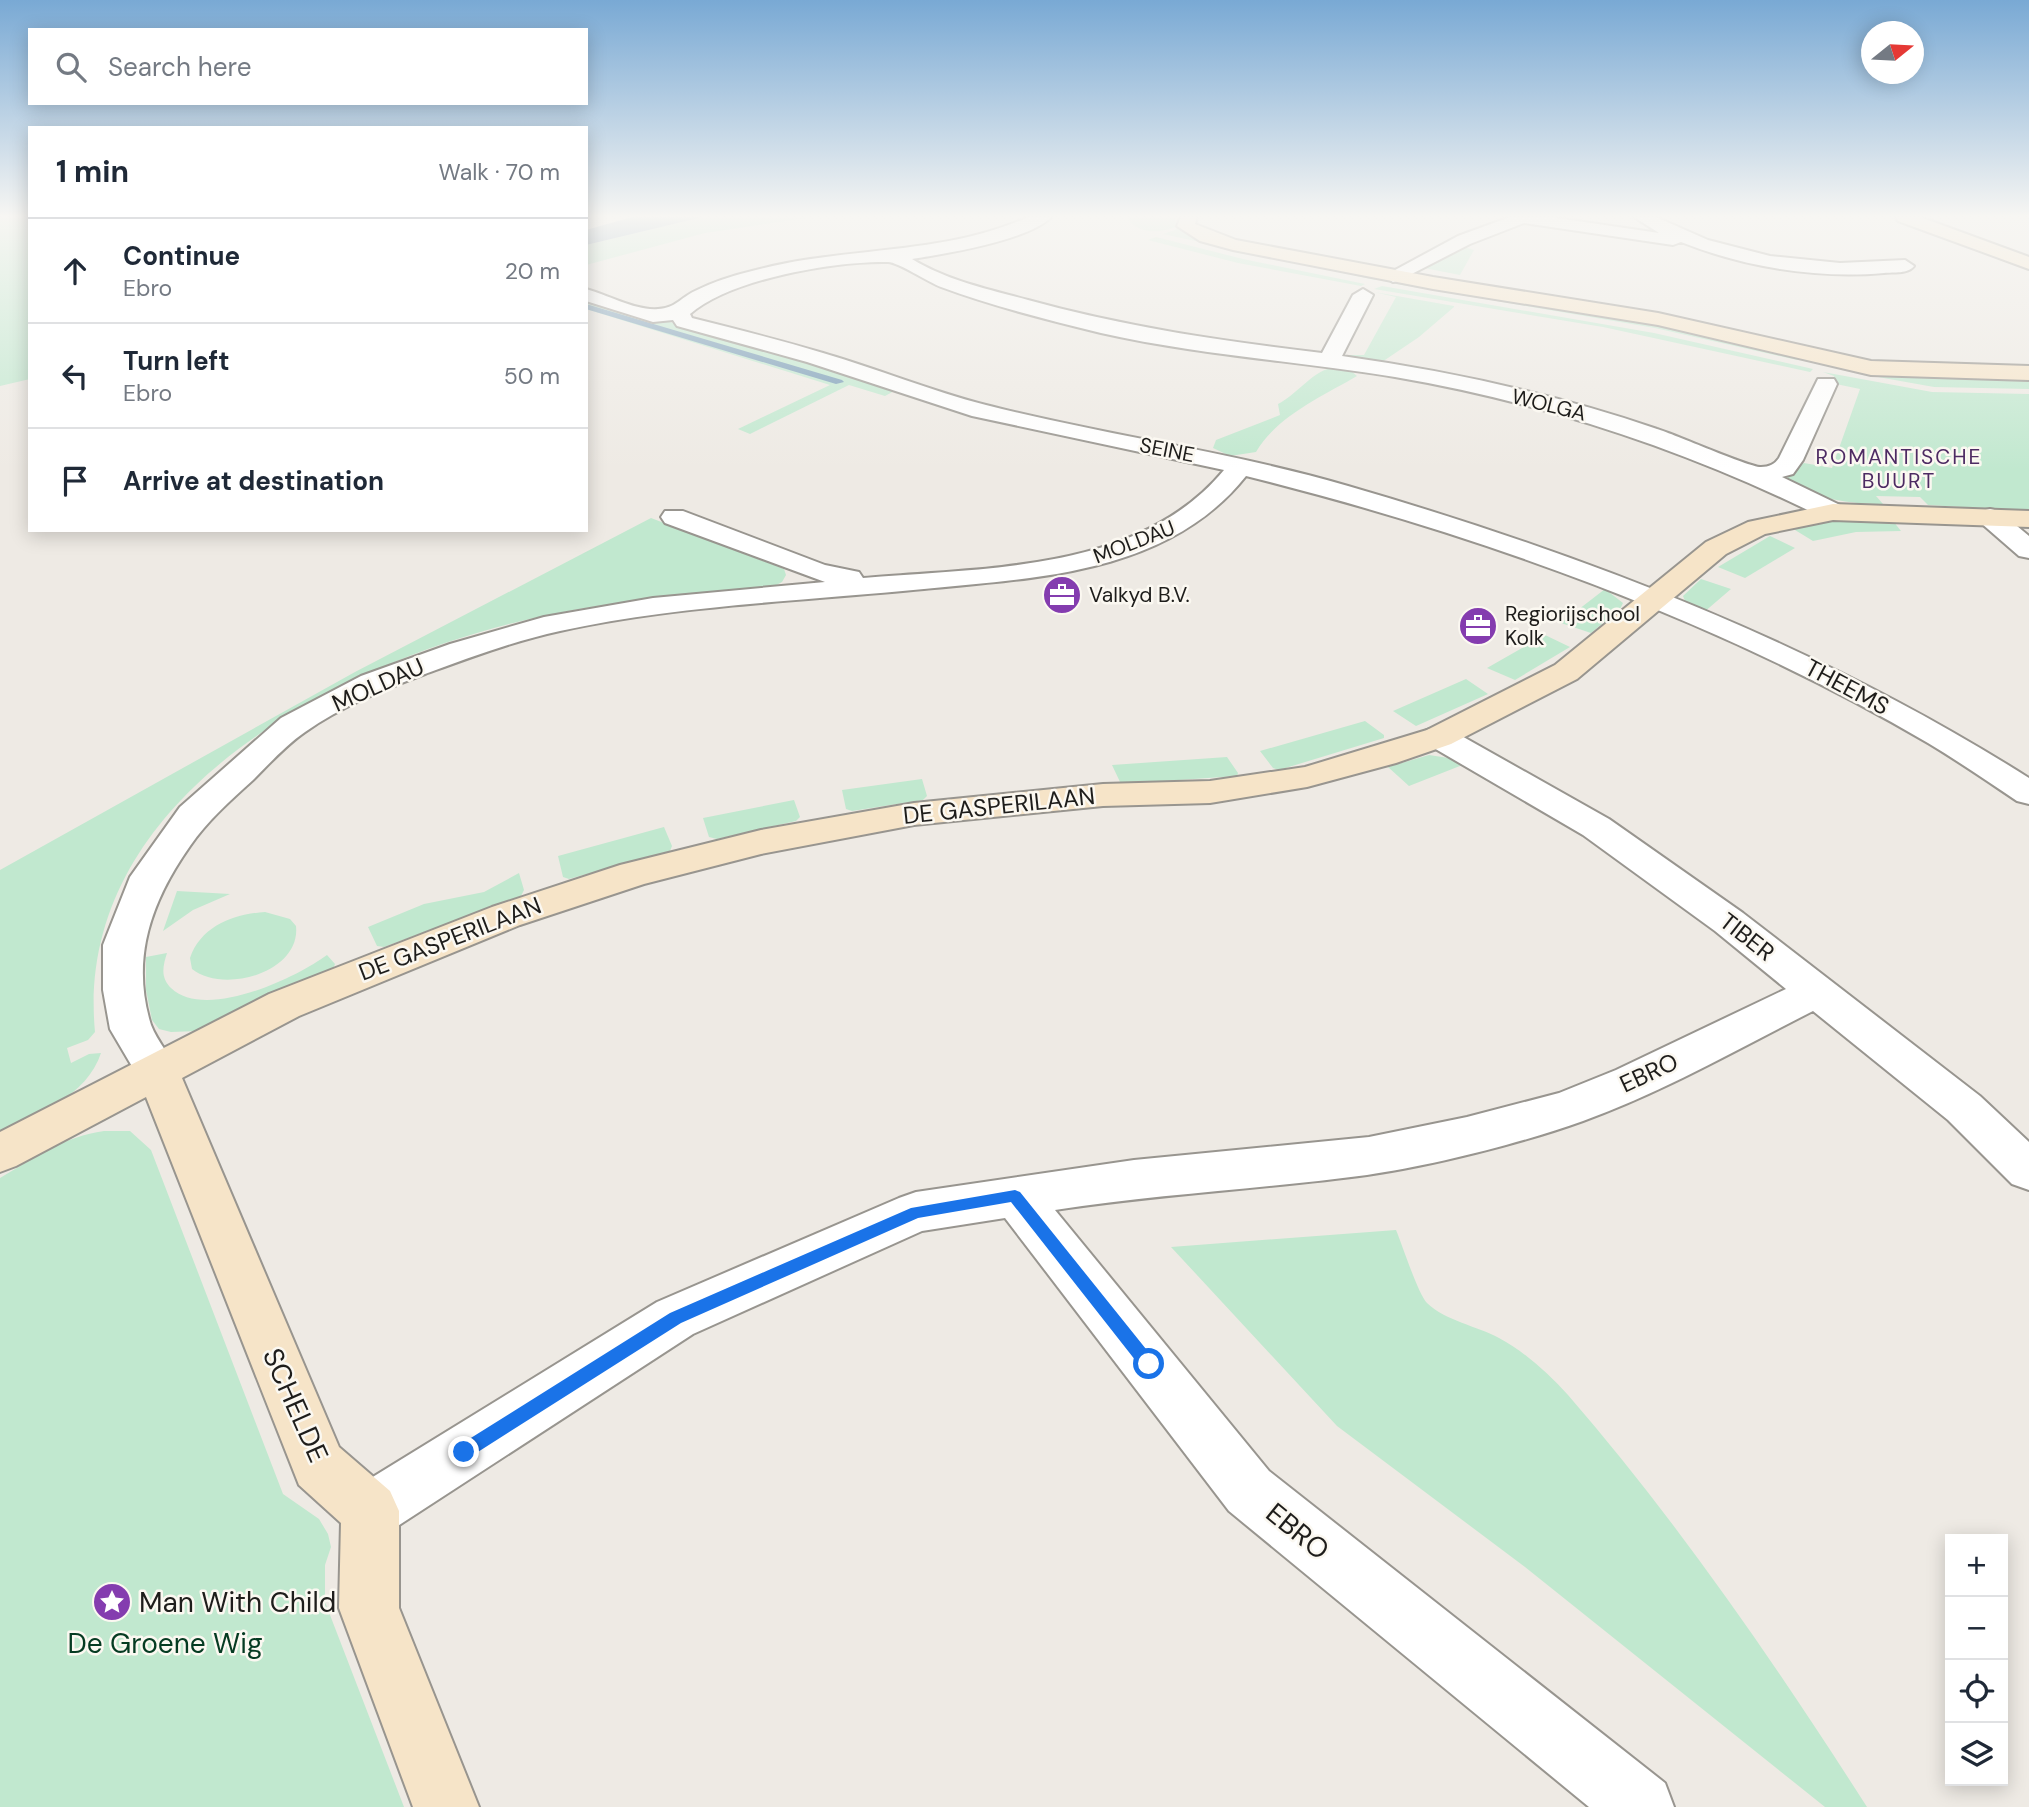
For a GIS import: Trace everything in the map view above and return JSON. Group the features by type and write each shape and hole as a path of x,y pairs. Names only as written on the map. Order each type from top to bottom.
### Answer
{"street":[{"path":"606,301 653,316 679,313 692,301"},
{"name":"WOLGA","path":"1009,301 1105,328 1397,371 1545,403 1649,433 1762,475 1833,512"},
{"path":"1328,362 1360,301"},
{"path":"1549,301 1658,319 1896,372 2029,373"},
{"name":"SEINE","path":"679,313 684,322 709,331 815,357 981,411 1241,466 1423,516 1606,580 1654,602"},
{"path":"1762,475 1784,468 1791,460 1826,384"},
{"name":"MOLDAU","path":"158,1073 131,1029 124,990 123,945 149,877 193,815 293,725 373,683 461,650 555,622 653,607 1027,570 1081,562 1167,532 1198,514 1223,492 1241,466"},
{"name":"DE GASPERILAAN","path":"0,1153 284,1005 506,916 633,874 761,842 914,814 1103,795 1210,792 1307,777 1384,756 1439,737 1566,672 1654,602 1716,548 1757,528 1833,512 2029,519"},
{"name":"MOLDAU","path":"674,517 818,572 878,583"},
{"path":"1990,517 2029,550"},
{"name":"THEEMS","path":"1654,602 1789,657 1940,736 2029,793"},
{"name":"TIBER","path":"1439,737 1632,851 1817,991 1964,1108 2029,1171"},
{"name":"EBRO","path":"370,1511 675,1318 916,1212 1134,1179 1369,1156 1467,1135 1568,1108 1619,1087 1817,991"},
{"name":"SCHELDE","path":"158,1073 319,1466 370,1511"},
{"name":"EBRO","path":"1015,1196 1249,1491 1641,1807"},
{"path":"370,1511 369,1608 446,1807"}],"green space":[{"path":"0,301 28,301 28,379 0,386"},
{"path":"588,301 746,343 896,390 885,396 849,385 750,434 738,429 830,385 588,310"},
{"path":"1394,301 1427,301 1454,306 1419,337 1379,364 1340,355 1364,355"},
{"path":"1448,301 1471,301 1654,333 1813,369 1810,372 1603,327"},
{"path":"1498,301 1525,301 1622,317 1804,355 1797,360 1655,328"},
{"path":"1331,368 1350,370 1357,376 1288,417 1265,439 1256,452 1230,456 1213,448 1216,440 1280,415 1278,404 1317,374"},
{"path":"1864,370 1903,377 2029,379 2029,389 1934,387 1861,374"},
{"path":"1823,372 1932,392 2029,394 2029,511 1928,505 1920,497 1876,496 1883,504 1846,502 1811,493 1788,482 1787,475 1804,463 1832,468 1860,389 1836,384 1834,376"},
{"path":"651,518 784,569 786,575 782,582 769,589 607,605 553,614 475,634 394,662 315,700 241,747 177,804 129,870 100,946 95,1032 88,1040 67,1048 71,1063 89,1054 101,1053 94,1068 73,1093 59,1103 0,1135 0,870 355,672"},
{"path":"1843,520 1893,521 1901,531 1856,532 1813,541 1794,527"},
{"path":"1770,536 1795,548 1745,578 1718,567"},
{"path":"1701,579 1731,589 1703,613 1685,601 1683,596"},
{"path":"1605,589 1623,603 1620,609 1591,633 1561,623"},
{"path":"1545,635 1570,647 1515,680 1487,668"},
{"path":"1466,679 1488,694 1416,726 1393,711"},
{"path":"1365,721 1384,735 1384,738 1279,770 1273,768 1260,751"},
{"path":"1429,755 1455,759 1465,764 1409,786 1388,767"},
{"path":"1227,757 1238,773 1237,776 1121,784 1112,765"},
{"path":"922,779 927,796 923,800 852,811 846,809 842,790"},
{"path":"794,800 800,817 796,821 717,839 709,837 703,818"},
{"path":"664,827 672,846 670,851 569,879 563,877 558,856"},
{"path":"519,873 524,890 521,896 384,947 377,946 368,927 424,904 484,892"},
{"path":"177,891 230,894 193,910 163,931"},
{"path":"265,912 290,919 296,926 294,942 286,956 273,967 240,979 206,976 192,969 190,958 195,947 210,930 231,919"},
{"path":"167,953 163,971 171,988 186,997 205,1000 227,998 273,984 327,955 335,964 333,969 198,1031 171,1032 159,1029 152,1020 146,990 146,957"},
{"name":"De Groene Wig","path":"104,1131 130,1131 151,1150 283,1494 319,1519 328,1534 331,1547 325,1565 325,1602 404,1807 0,1807 0,1178 63,1143"},
{"path":"1396,1230 1427,1303 1443,1314 1499,1338 1527,1356 1560,1387 1649,1493 1798,1701 1867,1807 1825,1807 1525,1567 1337,1426 1171,1247"}],"waterway":[{"path":"588,307 839,382"}],"place":[{"name":"Valkyd B.V.","path":"1062,595"},
{"name":"Regiorijschool Kolk","path":"1478,626"},
{"name":"Man With Child","path":"112,1602"}],"district":[{"name":"ROMANTISCHE BUURT","path":"1899,469"}],"route":[{"path":"464,1452 675,1318 916,1212 1015,1196 1149,1364"}]}
